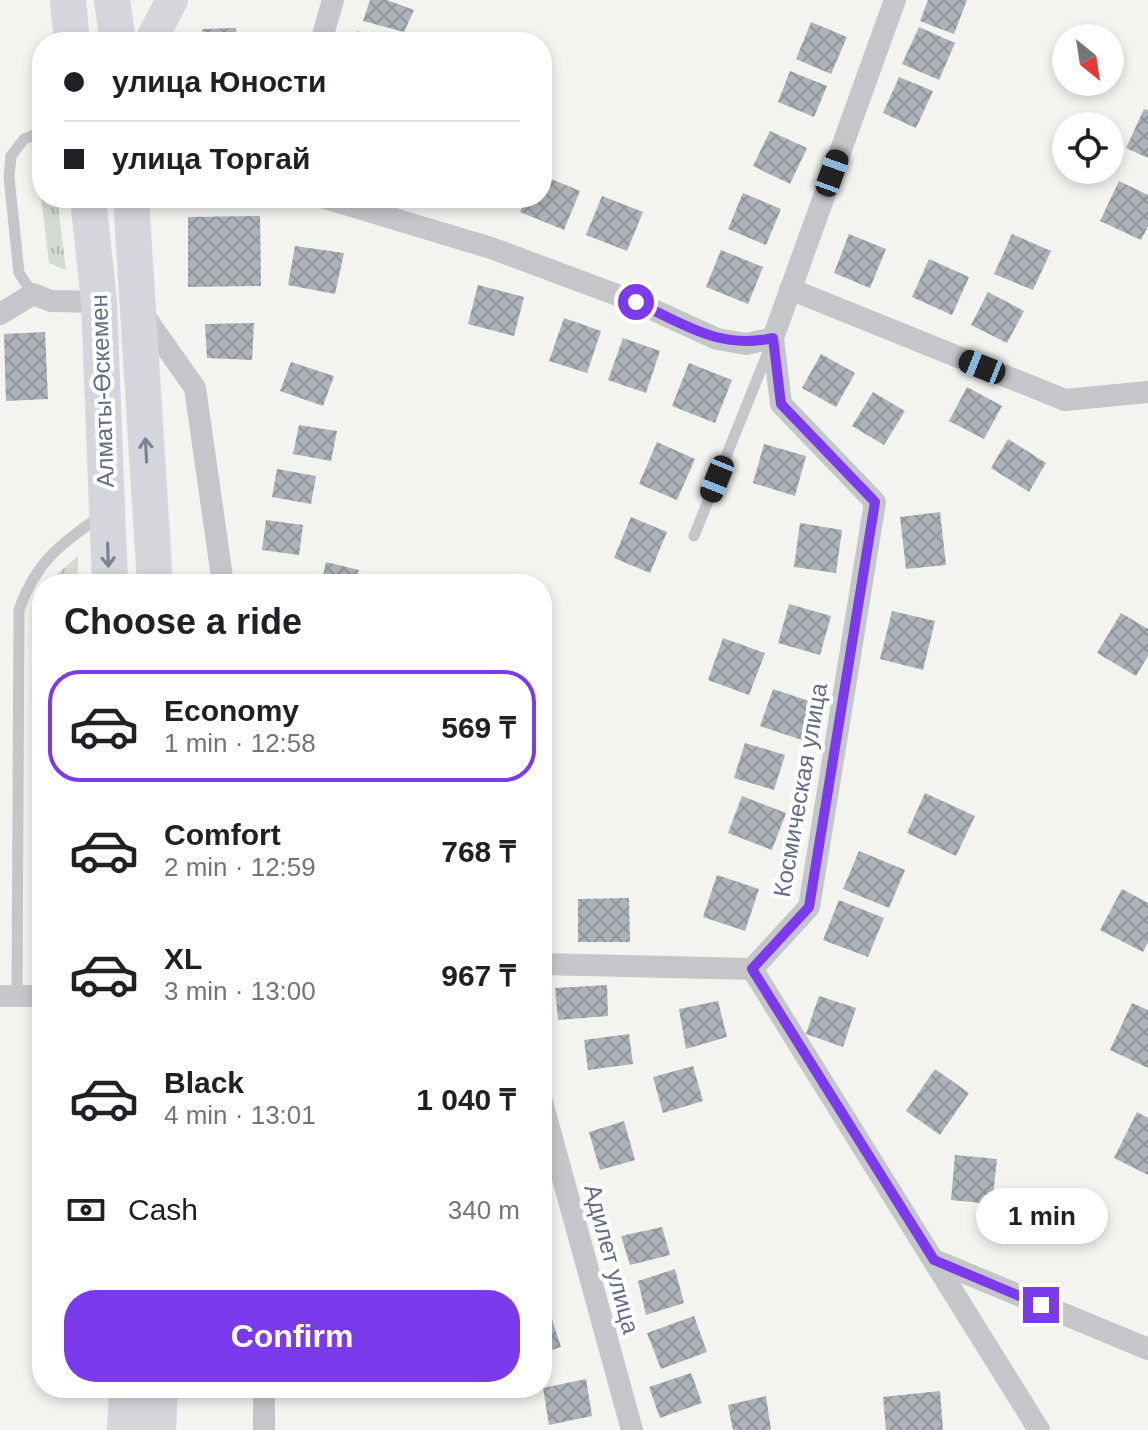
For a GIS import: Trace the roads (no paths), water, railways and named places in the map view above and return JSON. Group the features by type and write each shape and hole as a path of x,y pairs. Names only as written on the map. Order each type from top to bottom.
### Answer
{"main road":[{"path":"68,0 71,32"},
{"path":"112,0 117,32"},
{"name":"Алматы-Өскемен","path":"89,208 99,302 110,574"},
{"name":"Алматы-Өскемен","path":"132,208 154,574"},
{"path":"125,1430 127,1398"},
{"path":"158,1430 160,1398"}],"street":[{"path":"155,32 172,0"},
{"path":"324,32 333,0"},
{"path":"358,208 491,248 636,302 717,339 746,344 773,338 895,0"},
{"path":"790,289 1065,400 1148,392"},
{"path":"0,314 33,294 51,301 99,302"},
{"path":"137,306 195,388 222,574"},
{"name":"Космическая улица","path":"752,969 809,907 875,502 781,404 773,338"},
{"path":"552,964 752,969 1039,1430"},
{"path":"9,996 32,996"},
{"name":"Адилет улица","path":"552,1138 632,1430"},
{"path":"934,1260 1148,1349"},
{"path":"264,1398 264,1430"}],"lane":[{"path":"32,136 24,139 11,156 9,177 19,273 33,294"},
{"path":"694,536 773,338"},
{"path":"35,574 56,547 107,511"},
{"path":"9,996 19,610 32,577"}]}
